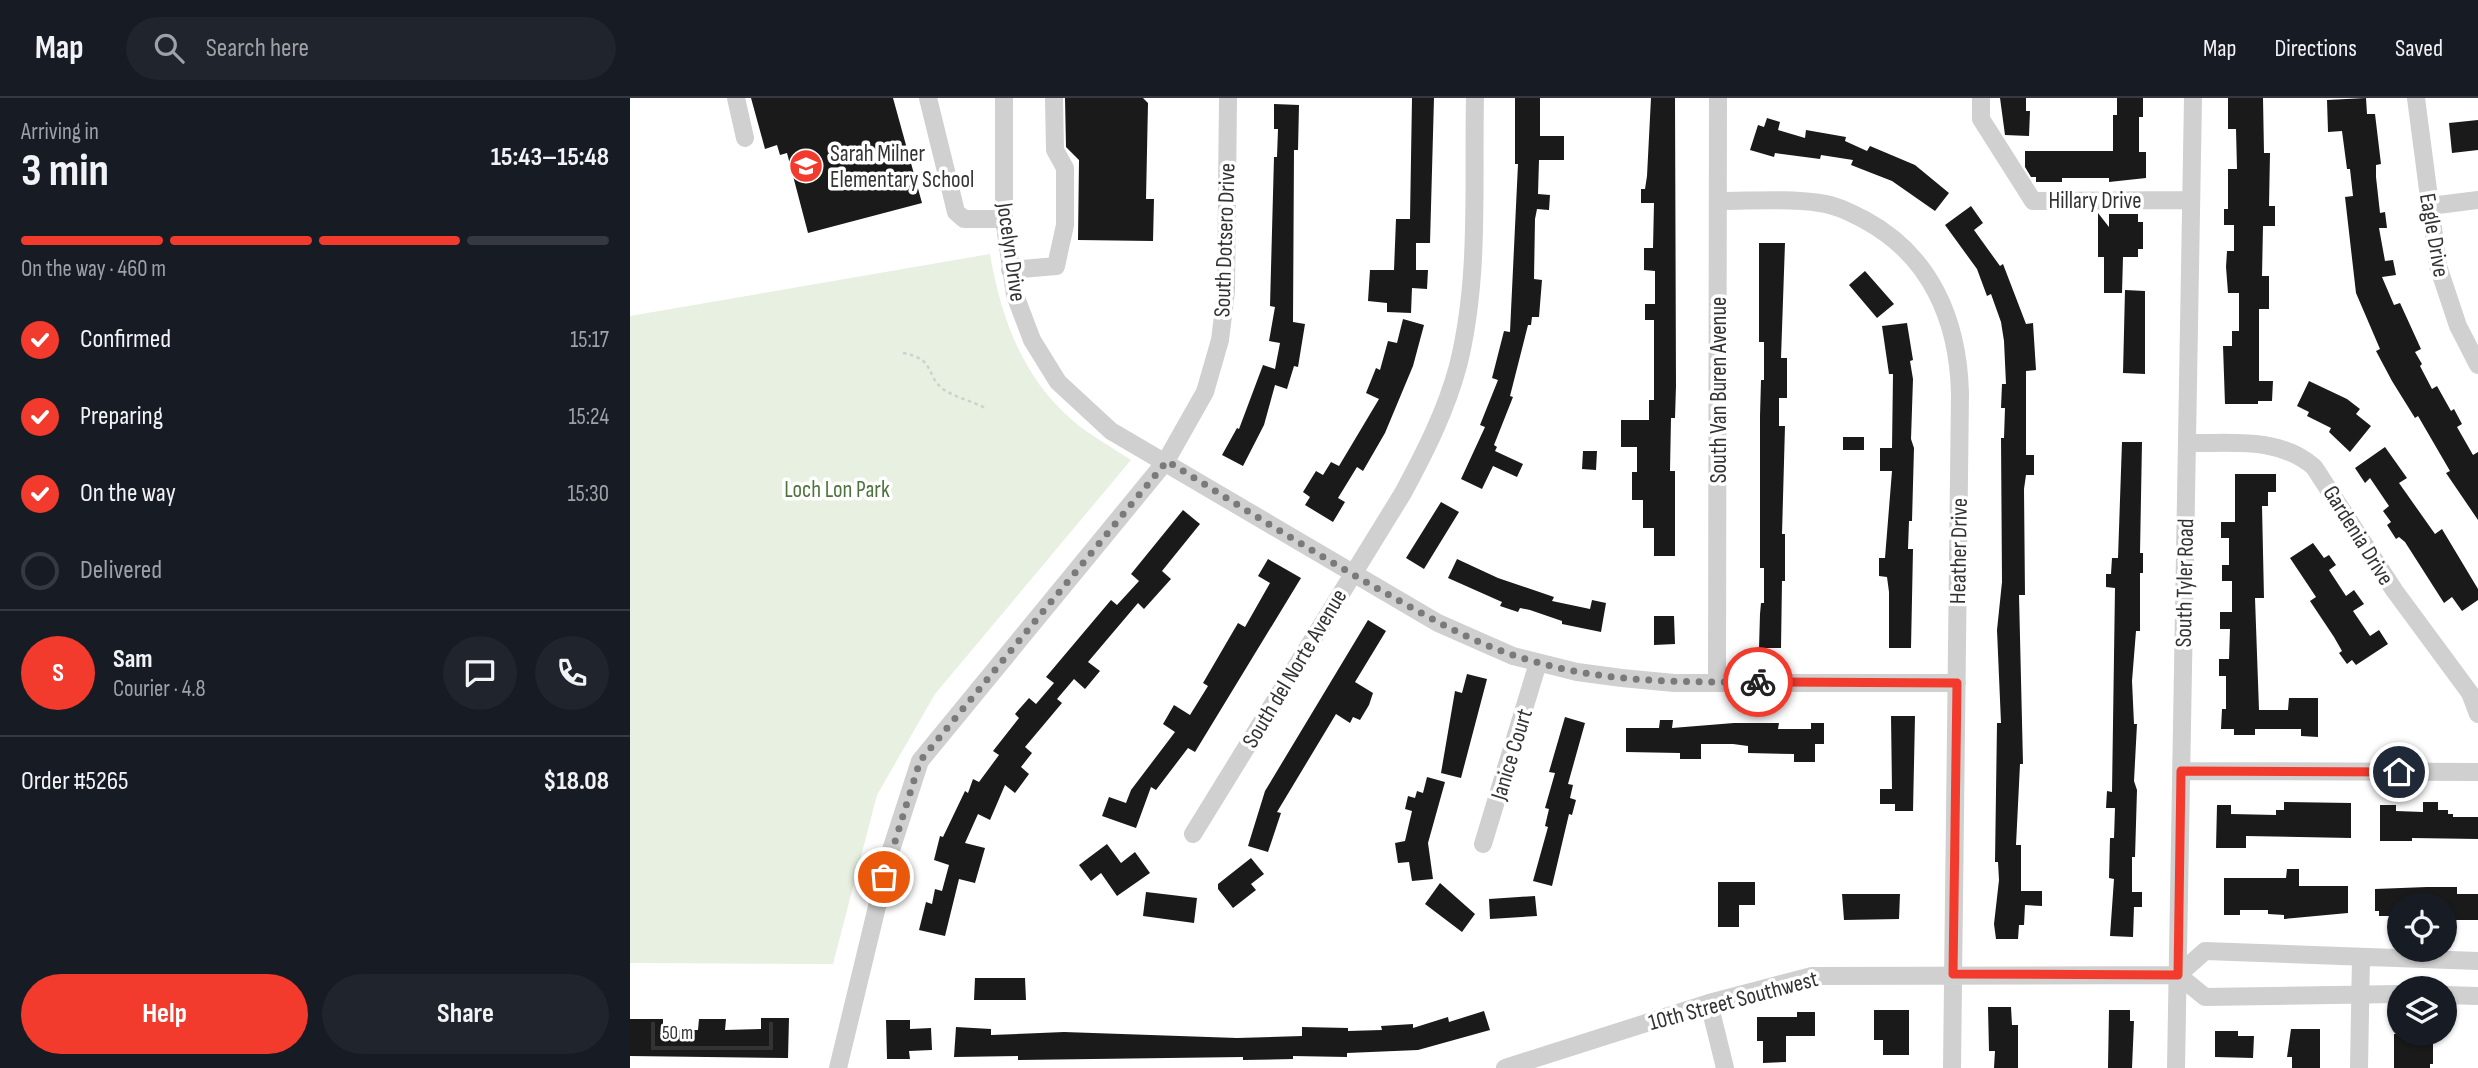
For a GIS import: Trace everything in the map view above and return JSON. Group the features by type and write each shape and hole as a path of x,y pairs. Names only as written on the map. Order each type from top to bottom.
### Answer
{"street":[{"path":"736,98 745,138"},
{"path":"928,98 956,212 964,219 1004,219"},
{"name":"Jocelyn Drive","path":"1004,98 1004,219 1015,295 1032,340 1058,382 1111,431 1167,461 1352,574 1473,640 1538,663 1622,678 1674,683 1957,683"},
{"path":"1010,270 1056,266 1065,225 1065,168 1055,150 1054,98"},
{"name":"South Dotsero Drive","path":"838,1068 890,853 920,761 1167,461 1205,393 1220,340 1226,291 1228,98"},
{"name":"South del Norte Avenue","path":"1193,834 1429,445 1458,368 1472,284 1475,98"},
{"name":"South Van Buren Avenue","path":"1717,682 1718,98"},
{"name":"Hillary Drive","path":"1981,98 1981,119 2033,201 2191,200"},
{"name":"South Tyler Road","path":"2176,1068 2193,98"},
{"name":"Eagle Drive","path":"2416,98 2438,266 2448,302 2478,365"},
{"path":"2430,206 2478,200"},
{"name":"Heather Drive","path":"1718,201 1821,203 1854,215 1898,241 1938,291 1946,309 1959,366 1952,1068"},
{"name":"Gardenia Drive","path":"2187,443 2270,444 2300,455 2314,467 2394,590 2470,694 2478,715"},
{"name":"Janice Court","path":"1483,844 1538,663"},
{"path":"2181,771 2478,772"},
{"path":"2387,993 2205,997 2178,975 2205,951 2478,961"},
{"path":"2359,1068 2361,957"},
{"name":"10th Street Southwest","path":"1505,1068 1709,1003 1812,976 2178,975"},
{"path":"2457,995 2478,996"},
{"path":"1709,1003 1725,1068"}],"path":[{"path":"903,353 917,356 931,368 943,389 985,408"}],"green space":[{"name":"Loch Lon Park","path":"990,254 1000,301 1016,344 1040,384 1072,420 1131,460 935,694 877,795 833,964 630,963 630,316"}],"building":[{"path":"751,98 893,98 922,203 808,233 787,153 780,155 777,145 765,149"},
{"path":"1065,98 1143,98 1148,103 1146,199 1154,199 1153,241 1078,240 1079,160 1066,147"},
{"path":"1412,98 1434,98 1430,243 1416,243 1416,270 1428,270 1427,289 1412,288 1411,313 1387,312 1387,303 1368,301 1370,270 1394,270 1396,219 1410,219"},
{"path":"1515,98 1540,98 1540,136 1564,136 1564,160 1539,160 1538,194 1550,195 1549,210 1537,209 1535,219 1534,279 1542,280 1539,317 1532,317 1531,325 1528,325 1510,396 1513,397 1494,445 1497,447 1495,451 1523,464 1517,477 1493,466 1482,489 1461,479 1485,427 1480,425 1498,380 1492,378 1504,331 1510,332 1518,164 1515,164"},
{"path":"1651,98 1675,98 1676,386 1675,418 1671,418 1670,471 1675,471 1675,556 1654,556 1654,528 1643,528 1643,500 1632,500 1632,472 1637,472 1637,447 1621,447 1621,420 1649,420 1649,400 1654,400 1654,320 1645,320 1645,304 1655,304 1655,271 1644,270 1644,248 1653,248 1654,203 1641,203 1641,189 1645,189 1647,176"},
{"path":"2000,98 2026,98 2026,111 2030,111 2029,136 2005,135"},
{"path":"2117,98 2143,98 2143,117 2139,117 2139,152 2146,152 2146,178 2109,182 2109,178 2062,178 2062,182 2036,182 2036,177 2031,177 2025,167 2025,151 2113,151 2113,115 2117,115"},
{"path":"2228,98 2263,98 2264,153 2270,153 2269,206 2275,206 2275,226 2263,226 2262,276 2269,276 2269,309 2259,309 2259,381 2273,381 2272,401 2258,401 2258,404 2225,404 2223,346 2232,346 2232,331 2239,331 2239,293 2228,293 2226,267 2227,251 2234,251 2234,225 2224,225 2224,209 2228,209 2228,169 2237,169 2236,129 2228,129"},
{"path":"2366,98 2367,114 2375,114 2381,164 2376,165 2376,177 2380,213 2385,212 2387,228 2379,228 2385,261 2393,260 2396,275 2382,277 2394,305 2400,303 2421,349 2415,352 2432,389 2437,386 2451,411 2454,409 2462,424 2457,427 2473,455 2478,452 2478,520 2446,473 2450,471 2418,416 2415,418 2392,381 2376,351 2380,349 2356,293 2345,197 2353,196 2350,169 2347,169 2342,131 2328,132 2327,100"},
{"path":"1274,104 1299,105 1298,150 1294,150 1293,322 1305,324 1298,367 1294,366 1287,389 1275,385 1264,425 1243,466 1222,455 1237,428 1239,429 1263,365 1275,369 1280,343 1269,341 1275,307 1270,306 1274,157 1277,157 1278,129 1274,129"},
{"path":"1767,118 1780,122 1778,130 1805,138 1806,130 1846,137 1845,141 1867,151 1870,146 1915,165 1949,193 1935,211 1892,181 1851,165 1853,160 1821,155 1820,159 1775,153 1774,157 1750,150 1758,125 1764,127"},
{"path":"2478,120 2478,150 2452,153 2449,123"},
{"path":"1971,206 1983,223 1974,230 2000,266 2003,264 2026,324 2033,323 2036,370 2026,371 2026,455 2034,455 2034,475 2026,475 2024,489 2025,595 2019,595 2023,764 2020,764 2016,845 2021,845 2021,891 2042,891 2042,906 2025,905 2024,925 2019,925 2018,939 1996,939 1994,924 1999,880 1998,862 1995,862 1997,723 2001,723 1997,630 2002,582 2001,438 2004,438 2005,408 2001,408 2002,384 2006,384 2004,341 2001,322 1991,294 1987,296 1977,269 1945,225"},
{"path":"2098,213 2109,227 2109,214 2138,214 2138,222 2143,222 2143,249 2138,249 2138,257 2123,257 2122,293 2104,293 2104,257 2098,257"},
{"path":"1759,243 1785,243 1781,358 1787,358 1787,398 1779,398 1779,426 1785,426 1782,534 1785,534 1785,581 1782,581 1781,648 1759,648 1761,603 1764,603 1764,568 1760,568 1760,416 1764,342 1759,342"},
{"path":"1865,271 1894,304 1877,318 1849,285"},
{"path":"2125,290 2145,291 2145,374 2123,373"},
{"path":"1403,319 1424,325 1413,366 1385,433 1363,471 1357,467 1338,498 1345,502 1333,522 1305,505 1310,497 1303,492 1316,471 1323,475 1331,462 1339,466 1379,399 1366,393 1376,368 1380,370 1388,341 1397,343"},
{"path":"1907,323 1913,360 1910,361 1913,379 1911,439 1914,448 1912,521 1909,521 1908,549 1913,549 1911,648 1889,648 1889,592 1887,577 1879,576 1879,558 1885,558 1892,471 1880,471 1880,448 1892,448 1893,374 1889,374 1882,326"},
{"path":"2309,381 2347,399 2360,409 2356,414 2371,426 2350,452 2329,432 2331,428 2307,416 2309,412 2297,406"},
{"path":"1843,437 1864,437 1864,450 1843,450"},
{"path":"2122,442 2142,442 2140,553 2143,553 2143,573 2140,573 2140,631 2136,631 2132,681 2134,724 2137,724 2134,781 2137,790 2132,892 2142,892 2142,907 2134,907 2133,937 2110,936 2114,879 2109,878 2110,838 2114,838 2115,808 2106,808 2107,791 2112,792 2115,588 2106,587 2106,574 2111,574 2112,558 2118,558"},
{"path":"2385,447 2407,478 2399,483 2435,534 2442,529 2478,589 2478,600 2462,611 2452,597 2444,603 2405,542 2399,537 2396,539 2387,525 2391,522 2383,511 2389,506 2370,478 2365,483 2355,468"},
{"path":"1583,451 1597,451 1596,470 1582,469"},
{"path":"2235,474 2276,474 2276,492 2268,492 2268,506 2262,506 2264,598 2255,598 2259,710 2288,710 2289,698 2318,698 2318,737 2301,736 2301,729 2255,729 2255,735 2234,735 2234,729 2221,729 2222,709 2226,709 2226,676 2219,676 2219,659 2229,659 2230,629 2220,629 2220,612 2232,612 2232,581 2222,581 2222,565 2229,565 2229,538 2221,538 2221,522 2235,522"},
{"path":"1441,502 1459,512 1424,569 1406,558"},
{"path":"1183,510 1200,524 1162,571 1171,579 1144,609 1138,603 1088,662 1100,671 1085,689 1074,679 1057,699 1062,703 1025,747 1032,753 1021,767 1029,774 1015,793 1005,785 990,820 978,814 965,843 985,848 975,883 959,879 945,936 919,930 926,902 932,904 935,889 942,891 949,865 934,860 940,836 943,837 965,791 968,793 973,779 979,782 999,755 993,751 1019,718 1015,714 1029,698 1036,704 1054,683 1046,677 1111,600 1117,605 1139,581 1131,574"},
{"path":"2313,543 2324,558 2329,555 2336,565 2329,570 2346,596 2354,590 2364,604 2353,611 2370,636 2379,630 2388,644 2356,665 2352,660 2347,664 2339,653 2342,651 2310,601 2316,597 2290,558"},
{"path":"1268,559 1301,578 1195,752 1188,748 1156,790 1151,787 1136,828 1102,816 1109,797 1126,803 1131,790 1175,732 1163,724 1174,705 1190,715 1208,686 1203,683 1238,623 1245,627 1270,583 1258,576"},
{"path":"1457,559 1498,578 1554,597 1552,601 1590,609 1592,600 1606,603 1601,632 1562,624 1562,621 1530,610 1520,608 1518,612 1500,606 1502,602 1448,578"},
{"path":"1654,616 1674,616 1675,644 1654,645"},
{"path":"1368,620 1386,631 1355,682 1373,693 1369,705 1360,720 1353,717 1350,723 1336,714 1277,812 1281,813 1268,852 1248,846 1265,791"},
{"path":"1467,674 1487,679 1461,778 1441,773 1455,691 1462,693"},
{"path":"1891,716 1915,716 1913,811 1895,811 1895,804 1880,804 1880,789 1892,789"},
{"path":"1565,717 1585,723 1568,784 1573,785 1570,798 1576,800 1572,815 1569,814 1552,886 1533,881 1548,827 1545,826 1549,809 1545,808 1555,773 1549,772"},
{"path":"1660,720 1673,720 1672,728 1734,723 1779,723 1778,729 1811,729 1811,723 1824,723 1824,744 1815,744 1815,762 1794,762 1794,754 1748,753 1748,746 1733,744 1701,744 1701,759 1680,759 1680,753 1626,752 1626,728 1659,728"},
{"path":"1427,777 1445,782 1428,843 1433,879 1412,881 1409,862 1398,863 1395,843 1405,841 1412,811 1405,809 1408,796 1415,798 1417,791 1423,793"},
{"path":"2284,802 2351,803 2351,838 2246,836 2246,848 2216,848 2217,805 2231,805 2231,814 2276,815 2276,810 2284,810"},
{"path":"2423,802 2438,802 2438,810 2448,810 2448,814 2453,814 2453,817 2478,817 2478,839 2412,838 2412,841 2380,841 2380,805 2396,805 2396,811 2423,812"},
{"path":"1107,844 1121,863 1135,852 1150,873 1117,896 1101,873 1091,881 1079,865"},
{"path":"1251,858 1264,874 1251,884 1256,890 1233,908 1218,889 1218,884"},
{"path":"2287,869 2299,869 2299,886 2348,886 2348,913 2284,919 2284,915 2268,914 2268,910 2240,910 2240,915 2224,915 2224,878 2286,878"},
{"path":"1718,882 1755,882 1755,905 1739,905 1739,927 1718,927"},
{"path":"1440,883 1475,914 1462,932 1425,904"},
{"path":"2457,887 2457,892 2387,892 2387,916 2379,916 2379,911 2375,911 2375,889"},
{"path":"1146,892 1197,898 1194,923 1143,916"},
{"path":"1842,894 1900,894 1899,919 1844,920"},
{"path":"2457,894 2478,894 2478,920 2457,920"},
{"path":"1535,896 1537,916 1490,919 1489,899"},
{"path":"975,978 1025,978 1026,1000 974,1000"},
{"path":"1988,1007 2011,1007 2012,1025 2018,1025 2018,1068 1994,1068 1995,1051 1989,1051"},
{"path":"1874,1010 1909,1010 1909,1055 1883,1055 1883,1040 1874,1040"},
{"path":"2109,1010 2130,1010 2130,1021 2134,1021 2132,1068 2108,1068"},
{"path":"1484,1011 1490,1030 1418,1050 1347,1053 1347,1057 1018,1060 1018,1056 954,1057 956,1027 991,1029 991,1035 1064,1032 1237,1038 1302,1036 1302,1027 1348,1028 1348,1031 1382,1030 1381,1026 1413,1024 1413,1028 1448,1017 1449,1022"},
{"path":"1797,1012 1815,1012 1815,1036 1786,1036 1786,1062 1763,1063 1763,1041 1757,1041 1757,1017 1797,1017"},
{"path":"761,1018 789,1018 788,1058 630,1056 630,1019 663,1019 663,1030 698,1030 699,1019 726,1019 725,1030 761,1029"},
{"path":"886,1020 910,1020 910,1029 931,1028 932,1050 909,1051 910,1059 887,1059"},
{"path":"2291,1029 2320,1029 2320,1068 2292,1068 2292,1057 2287,1057"},
{"path":"2215,1031 2238,1031 2238,1036 2254,1036 2253,1058 2215,1057"},
{"path":"2394,1046 2433,1046 2433,1064 2430,1064 2430,1068 2394,1068"}],"way so far":[{"path":"884,877 920,761 1167,461 1438,623 1513,656 1577,672 1622,678 1674,683 1758,682"}],"place":[{"name":"Sarah Milner Elementary School","path":"806,166"}],"route":[{"path":"1758,682 1957,683 1953,974 2178,975 2181,771 2399,772"}]}
